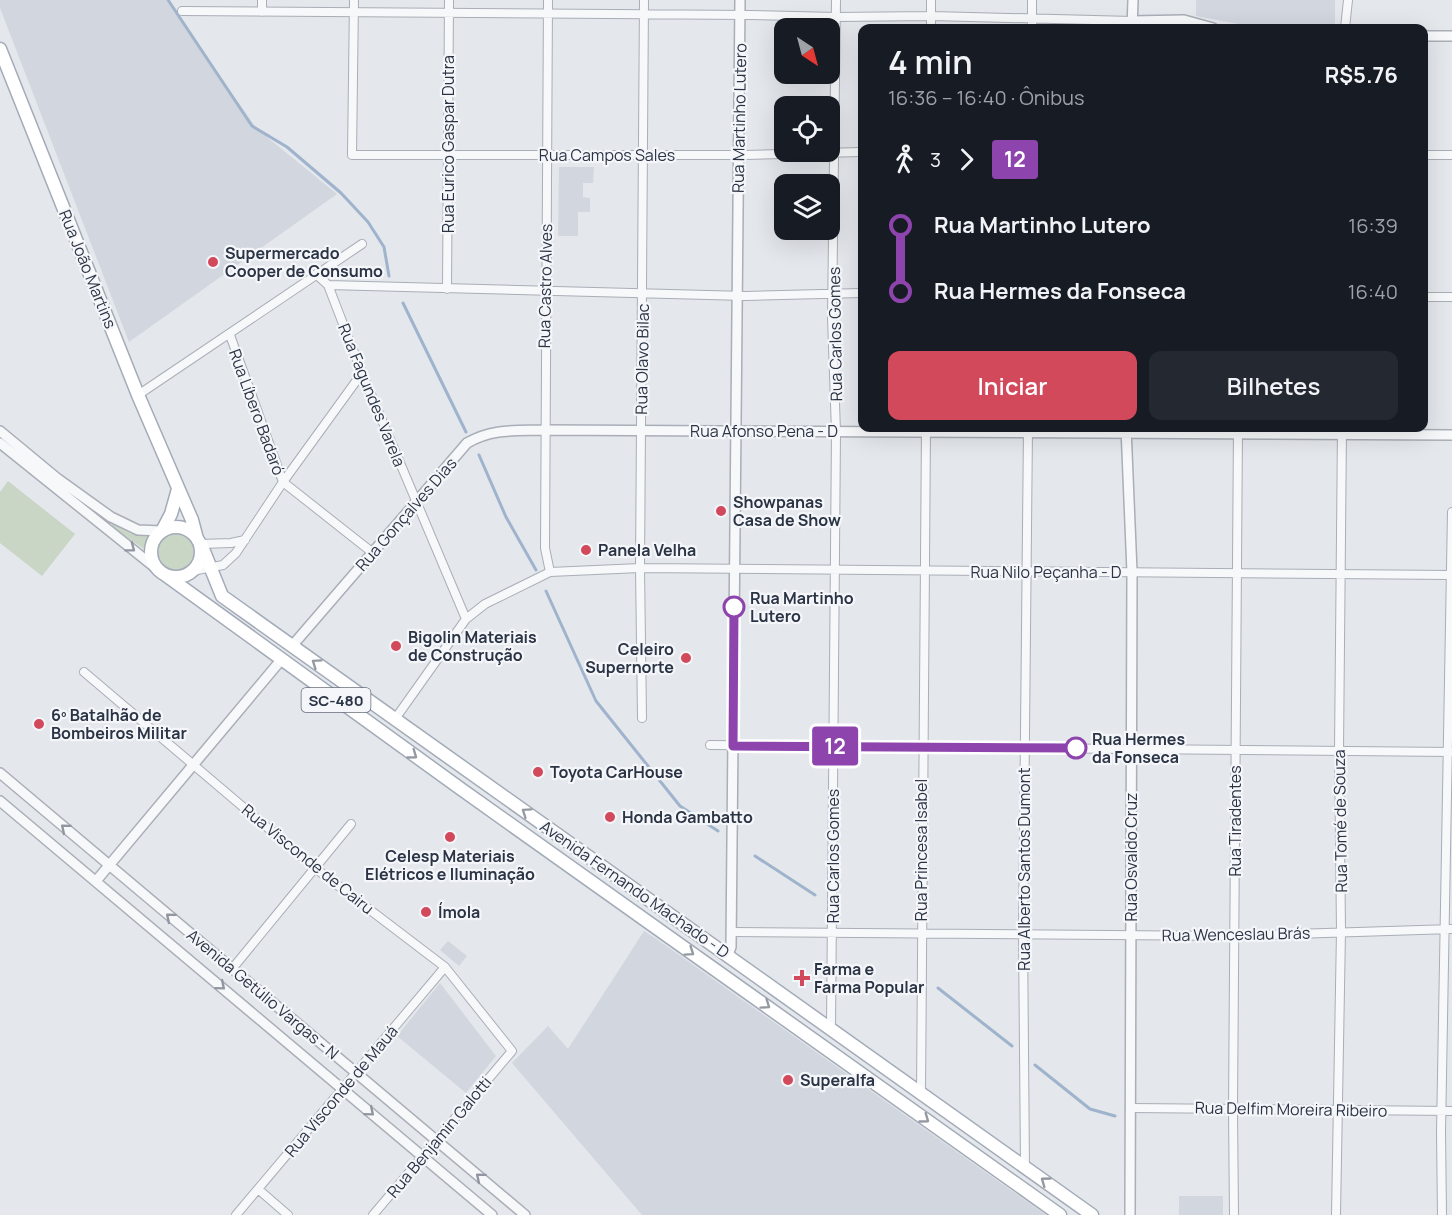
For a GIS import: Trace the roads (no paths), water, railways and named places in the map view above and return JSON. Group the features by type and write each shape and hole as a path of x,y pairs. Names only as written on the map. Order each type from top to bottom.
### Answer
{"main road":[{"name":"Rua João Martins","path":"0,49 198,539"},
{"path":"162,531 176,526 183,527 198,539 202,554 199,563 192,571 179,577 161,572 152,561 150,553 156,537 171,514 178,489"},
{"name":"Avenida Fernando Machado - D","path":"198,539 222,596 1092,1215"},
{"name":"Avenida Fernando Machado - D","path":"161,572 384,734 1060,1215"},
{"path":"384,734 395,719"},
{"path":"608,894 621,879"},
{"path":"718,971 728,955"},
{"path":"842,1060 851,1054 882,1066"}],"street":[{"path":"262,0 262,12"},
{"path":"354,0 354,12"},
{"name":"Rua Eurico Gaspar Dutra","path":"447,288 449,0"},
{"name":"Rua Castro Alves","path":"548,0 544,430 545,548 550,572"},
{"name":"Rua Olavo Bilac","path":"642,718 640,568 644,291 644,0"},
{"name":"Rua Martinho Lutero","path":"728,955 731,947 740,0"},
{"name":"Rua Carlos Gomes","path":"836,0 836,18"},
{"path":"931,0 931,24"},
{"path":"1032,0 1032,24"},
{"path":"1132,24 1133,0"},
{"path":"1345,24 1347,0"},
{"path":"182,11 740,15 836,18 931,16 1115,24"},
{"name":"Rua Campos Sales","path":"354,12 351,155 774,154"},
{"path":"1142,24 1184,20 1198,24"},
{"path":"1428,36 1452,36"},
{"name":"Rua Campos Sales","path":"840,152 858,153"},
{"path":"1428,155 1452,155"},
{"name":"Rua Carlos Gomes","path":"831,1029 836,432 832,317 834,162"},
{"path":"138,395 362,244"},
{"name":"Rua Fagundes Varela","path":"316,274 328,285 465,620"},
{"path":"328,285 737,295 858,293"},
{"path":"1428,297 1452,297"},
{"name":"Rua Líbero Badaró","path":"230,335 283,482 373,553"},
{"path":"192,571 223,565 236,553 283,482 362,372"},
{"name":"Rua Afonso Pena - D","path":"544,430 858,432"},
{"name":"Rua Gonçalves Dias","path":"292,646 467,443 494,432 544,430"},
{"name":"Avenida Fernando Machado - D","path":"0,431 161,572"},
{"name":"Rua Princesa Isabel","path":"921,1093 926,432"},
{"name":"Rua Alberto Santos Dumont","path":"1025,1167 1023,934 1028,432"},
{"name":"Rua Osvaldo Cruz","path":"1126,432 1132,572 1130,1215"},
{"name":"Rua Tiradentes","path":"1234,1215 1238,432"},
{"name":"Rua Tomé de Souza","path":"1336,1215 1336,1110 1341,931 1339,751 1342,432"},
{"name":"Rua Afonso Pena - D","path":"1370,432 1452,435"},
{"name":"Avenida Fernando Machado - D","path":"0,443 70,494 111,517 138,530 162,531"},
{"path":"1442,1215 1442,1111 1448,929 1452,512"},
{"path":"198,539 231,543 245,540"},
{"name":"Rua Nilo Peçanha - D","path":"550,572 640,568 1451,574"},
{"path":"395,719 465,620 485,604 550,572"},
{"path":"96,881 281,660"},
{"name":"Rua Visconde de Cairu","path":"84,672 315,868 445,967 512,1051 505,1059"},
{"path":"710,746 1449,752"},
{"name":"Avenida Getúlio Vargas - N","path":"0,773 525,1215"},
{"path":"1,802 16,787"},
{"name":"Avenida Getúlio Vargas - N","path":"1,802 492,1215"},
{"path":"232,969 351,824"},
{"name":"Rua Wenceslau Brás","path":"731,932 1234,936 1448,929"},
{"name":"Rua Visconde de Mauá","path":"236,1215 445,967"},
{"name":"Rua Benjamin Galotti","path":"373,1215 505,1059"},
{"name":"Rua Delfim Moreira Ribeiro","path":"1130,1108 1452,1111"},
{"path":"258,1189 288,1215"}],"waterway":[{"path":"168,0 252,126 287,147 341,193 368,222 384,247 389,276"},
{"path":"403,303 466,432"},
{"path":"479,455 506,517 536,570"},
{"path":"546,591 596,701 680,806 718,831"},
{"path":"755,856 815,895"},
{"path":"938,988 1012,1046"},
{"path":"1035,1065 1090,1109 1115,1116"}],"place":[{"name":"Supermercado Cooper de Consumo","path":"213,262"},
{"name":"Showpanas Casa de Show","path":"721,511"},
{"name":"Panela Velha","path":"586,550"},
{"name":"Rua Martinho Lutero","path":"734,607"},
{"name":"Bigolin Materiais de Construção","path":"396,646"},
{"name":"Celeiro Supernorte","path":"686,658"},
{"name":"6º Batalhão de Bombeiros Militar","path":"39,724"},
{"name":"Rua Hermes da Fonseca","path":"1076,748"},
{"name":"Toyota CarHouse","path":"538,772"},
{"name":"Honda Gambatto","path":"610,817"},
{"name":"Celesp Materiais Elétricos e Iluminação","path":"450,837"},
{"name":"Ímola","path":"426,912"},
{"name":"Farma e Farma Popular","path":"802,978"},
{"name":"Superalfa","path":"788,1080"}]}
